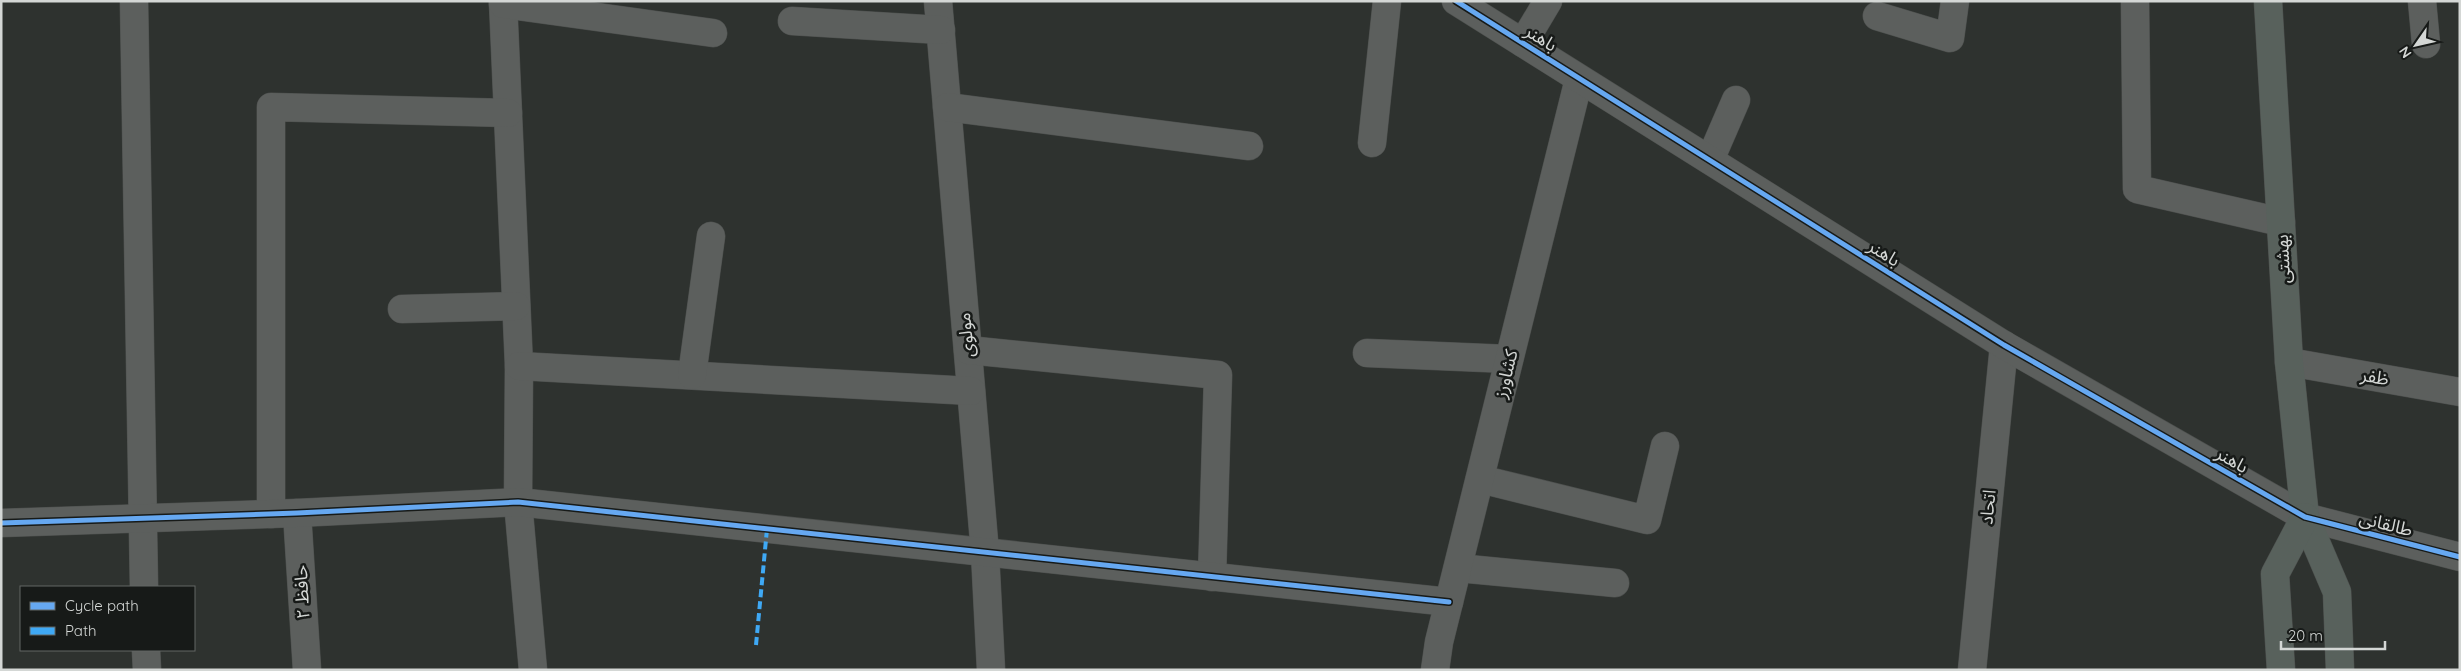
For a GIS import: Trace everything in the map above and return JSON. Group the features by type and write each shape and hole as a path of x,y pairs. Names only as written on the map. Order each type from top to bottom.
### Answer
{"main road":[{"name":"بهشتی","path":"2268,1 2289,362 2305,517 2337,592 2340,670"},
{"path":"2281,670 2275,574 2305,517"}],"street":[{"path":"134,1 144,586"},
{"name":"مولوی","path":"938,1 985,553 991,670"},
{"path":"1372,143 1387,1"},
{"name":"باهنر","path":"1456,1 2004,345 2305,517"},
{"path":"1523,43 1548,1"},
{"path":"1877,16 1950,38 1955,1"},
{"path":"2135,1 2137,190 2281,222"},
{"path":"2422,1 2426,44"},
{"path":"532,670 518,502 519,366 503,2 713,33"},
{"path":"792,22 941,30"},
{"name":"کشاورز","path":"1435,670 1449,602 1579,79"},
{"path":"1710,160 1736,100"},
{"name":"حافظ ۲","path":"307,670 284,514 271,107 508,113"},
{"path":"947,107 1249,146"},
{"path":"692,375 711,236"},
{"path":"402,309 516,306"},
{"name":"اتحاد","path":"1972,670 2004,345"},
{"path":"968,350 1218,374 1212,577"},
{"path":"1366,353 1509,359"},
{"name":"ظفر","path":"2289,362 2460,392"},
{"path":"519,366 971,391"},
{"path":"1480,479 1647,520 1665,446"},
{"path":"1,523 284,514 518,502 1449,602"},
{"name":"طالقانی","path":"2305,517 2460,557"},
{"path":"1458,568 1614,583"},
{"path":"146,651 147,670"}],"marked path":[{"path":"756,645 767,529"}],"cycle path":[{"path":"1456,1 2004,345 2305,517 2460,557"},
{"path":"1,523 297,513 518,502 1449,602"}]}
